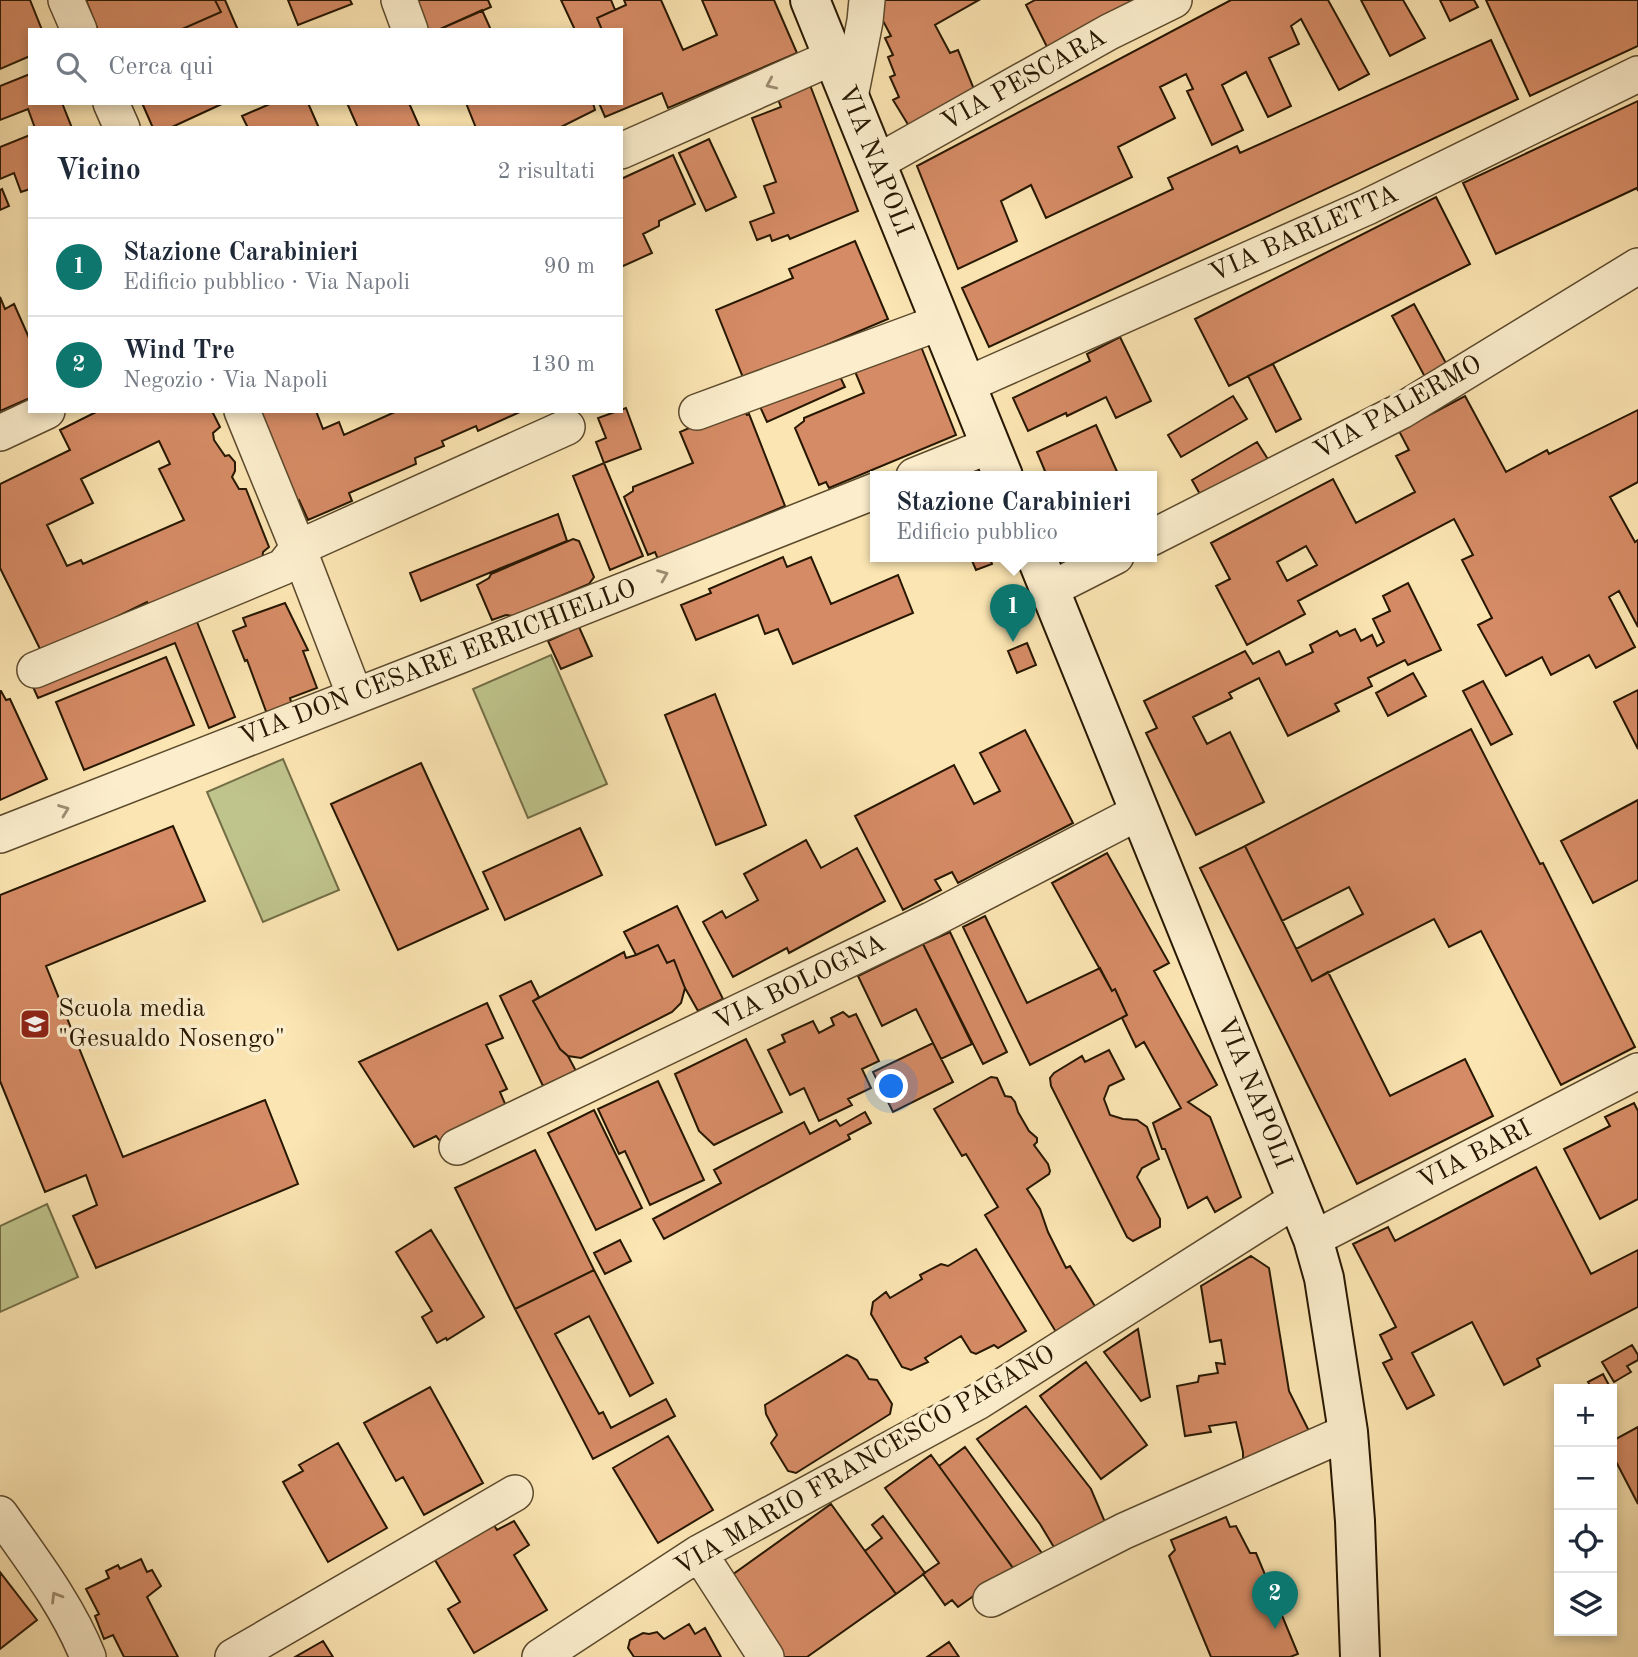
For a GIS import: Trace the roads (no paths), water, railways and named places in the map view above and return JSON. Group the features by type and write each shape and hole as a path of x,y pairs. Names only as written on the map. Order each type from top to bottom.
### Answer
{"main road":[{"name":"VIA NAPOLI","path":"810,0 997,461"},
{"name":"VIA NAPOLI","path":"1043,573 1313,1239 1324,1278 1348,1432 1360,1657"}],"street":[{"path":"66,0 78,28"},
{"path":"399,0 409,28"},
{"path":"850,97 867,0"},
{"name":"VIA PESCARA","path":"876,163 1109,32 1174,0"},
{"path":"623,150 833,57"},
{"name":"VIA BARLETTA","path":"966,385 1367,207 1638,74"},
{"path":"112,105 120,126"},
{"name":"VIA PALERMO","path":"1157,535 1401,411 1638,266"},
{"path":"697,412 941,321"},
{"path":"0,433 43,413"},
{"path":"243,413 355,696"},
{"path":"35,670 283,568 298,548 567,427"},
{"path":"942,471 997,461"},
{"name":"VIA DON CESARE ERRICHIELLO","path":"0,835 870,493"},
{"path":"1043,573 1090,562"},
{"name":"VIA BOLOGNA","path":"457,1147 930,920 1139,813"},
{"name":"VIA BARI","path":"1313,1239 1638,1071"},
{"name":"VIA MARIO FRANCESCO PAGANO","path":"540,1657 699,1553 979,1401 1297,1199"},
{"path":"991,1599 1124,1531 1348,1432"},
{"path":"233,1657 515,1493"},
{"path":"0,1514 41,1572 75,1651"},
{"path":"699,1553 765,1657"}],"place":[{"name":"Stazione Carabinieri","path":"1013,642"},
{"name":"Scuola media \"Gesualdo Nosengo\"","path":"35,1024"},
{"name":"Wind Tre","path":"1275,1629"}]}
